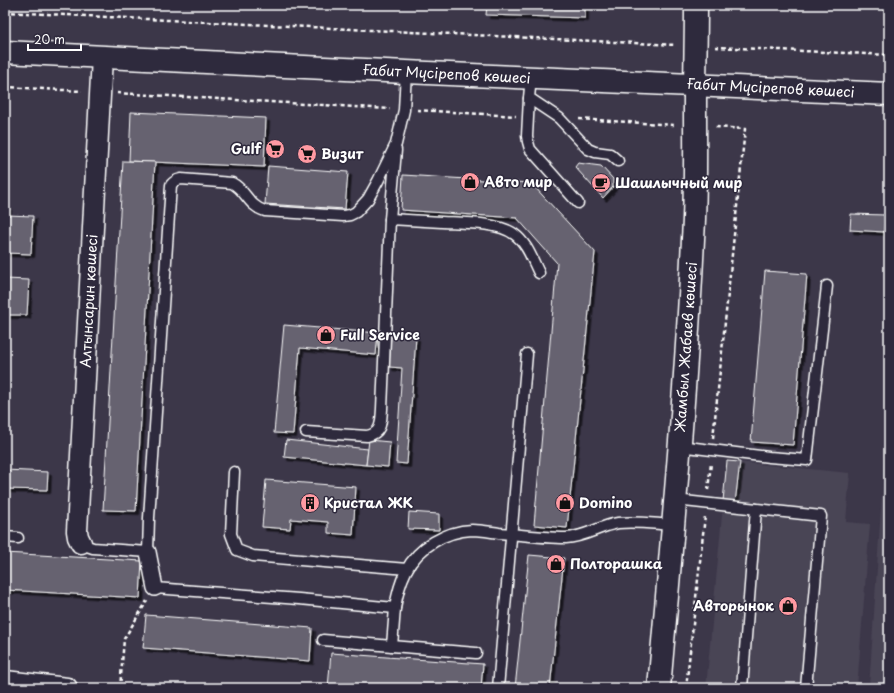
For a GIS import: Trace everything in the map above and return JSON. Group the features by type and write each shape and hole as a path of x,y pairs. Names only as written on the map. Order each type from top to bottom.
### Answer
{"main road":[{"name":"Жамбыл Жабаев көшесі","path":"659,688 680,446 693,237 696,126 696,5"},
{"name":"Ғабит Мүсірепов көшесі","path":"5,52 406,72 530,88 695,85 889,94"}],"street":[{"name":"Алтынсарин көшесі","path":"81,544 77,531 102,57"},
{"path":"148,552 155,588"},
{"path":"14,684 67,688"}],"lane":[{"path":"306,432 367,436 373,435 377,432 379,427 382,409 390,219 396,144 404,110 406,72"},
{"path":"530,88 527,136 530,148 578,203"},
{"path":"530,88 588,149 595,152 610,154 618,160"},
{"path":"81,544 93,548 148,552 149,510 172,183 175,180 181,179 232,182 237,185 255,207 265,212 343,216 350,215 356,212 368,200 396,144"},
{"path":"390,219 462,223 505,228 515,234 522,241 539,273"},
{"path":"680,446 807,460 827,286"},
{"path":"498,688 527,354"},
{"path":"234,472 231,534 237,550 253,556 407,569"},
{"path":"675,500 821,516 806,688"},
{"path":"742,688 756,509"},
{"path":"392,646 395,608 398,593 407,569 413,560 430,543 442,536 465,530 474,530 565,538 577,537 617,524 629,522 673,525"},
{"path":"5,537 18,538"},
{"path":"155,588 395,608"},
{"path":"323,640 476,653"}],"path":[{"path":"5,12 889,55"},
{"path":"5,87 528,117"},
{"path":"559,118 745,129 686,688"},
{"path":"120,688 124,639 155,588"}],"shaded area":[{"path":"889,388 889,688 869,688"},
{"name":"Авторынок","path":"727,461 850,473 846,522 870,524 857,688 706,688"}],"building":[{"path":"487,5 585,5 585,18 486,15"},
{"path":"131,112 266,118 264,167 129,161"},
{"path":"123,161 155,162 136,511 103,510"},
{"name":"Шашлычный мир","path":"578,163 601,166 613,179 613,187 603,198 575,167"},
{"path":"268,166 348,172 345,209 265,204"},
{"path":"403,175 531,183 595,252 567,528 534,525 557,263 517,218 401,210"},
{"path":"5,207 8,207 7,215 33,216 31,254 5,253"},
{"path":"851,214 885,215 884,232 850,230"},
{"path":"765,271 807,274 793,445 751,442"},
{"path":"5,279 29,280 27,315 5,315"},
{"path":"284,325 378,333 376,355 300,348 293,434 274,433"},
{"path":"391,335 416,337 407,464 396,463 402,368 389,367"},
{"path":"286,440 368,449 366,465 284,457"},
{"path":"369,440 390,442 388,467 366,465"},
{"path":"727,461 740,462 735,503 723,501"},
{"path":"5,470 48,472 47,490 5,489"},
{"name":"Кристал ЖК","path":"266,480 356,487 353,535 328,533 328,522 291,519 290,529 262,527"},
{"path":"409,512 439,514 439,530 408,529"},
{"path":"5,553 142,561 140,598 5,590"},
{"path":"529,555 564,558 550,688 515,688"},
{"path":"146,615 312,628 310,661 143,648"},
{"path":"331,653 483,664 481,688 328,688"}],"place":[{"name":"Gulf","path":"275,149"},
{"name":"Визит","path":"307,154"},
{"name":"Авто мир","path":"470,182"},
{"name":"Шашлычный мир","path":"601,183"},
{"name":"Full Service","path":"326,335"},
{"name":"Кристал ЖК","path":"310,503"},
{"name":"Domino","path":"565,503"},
{"name":"Полторашка","path":"556,564"},
{"name":"Авторынок","path":"788,606"}]}
